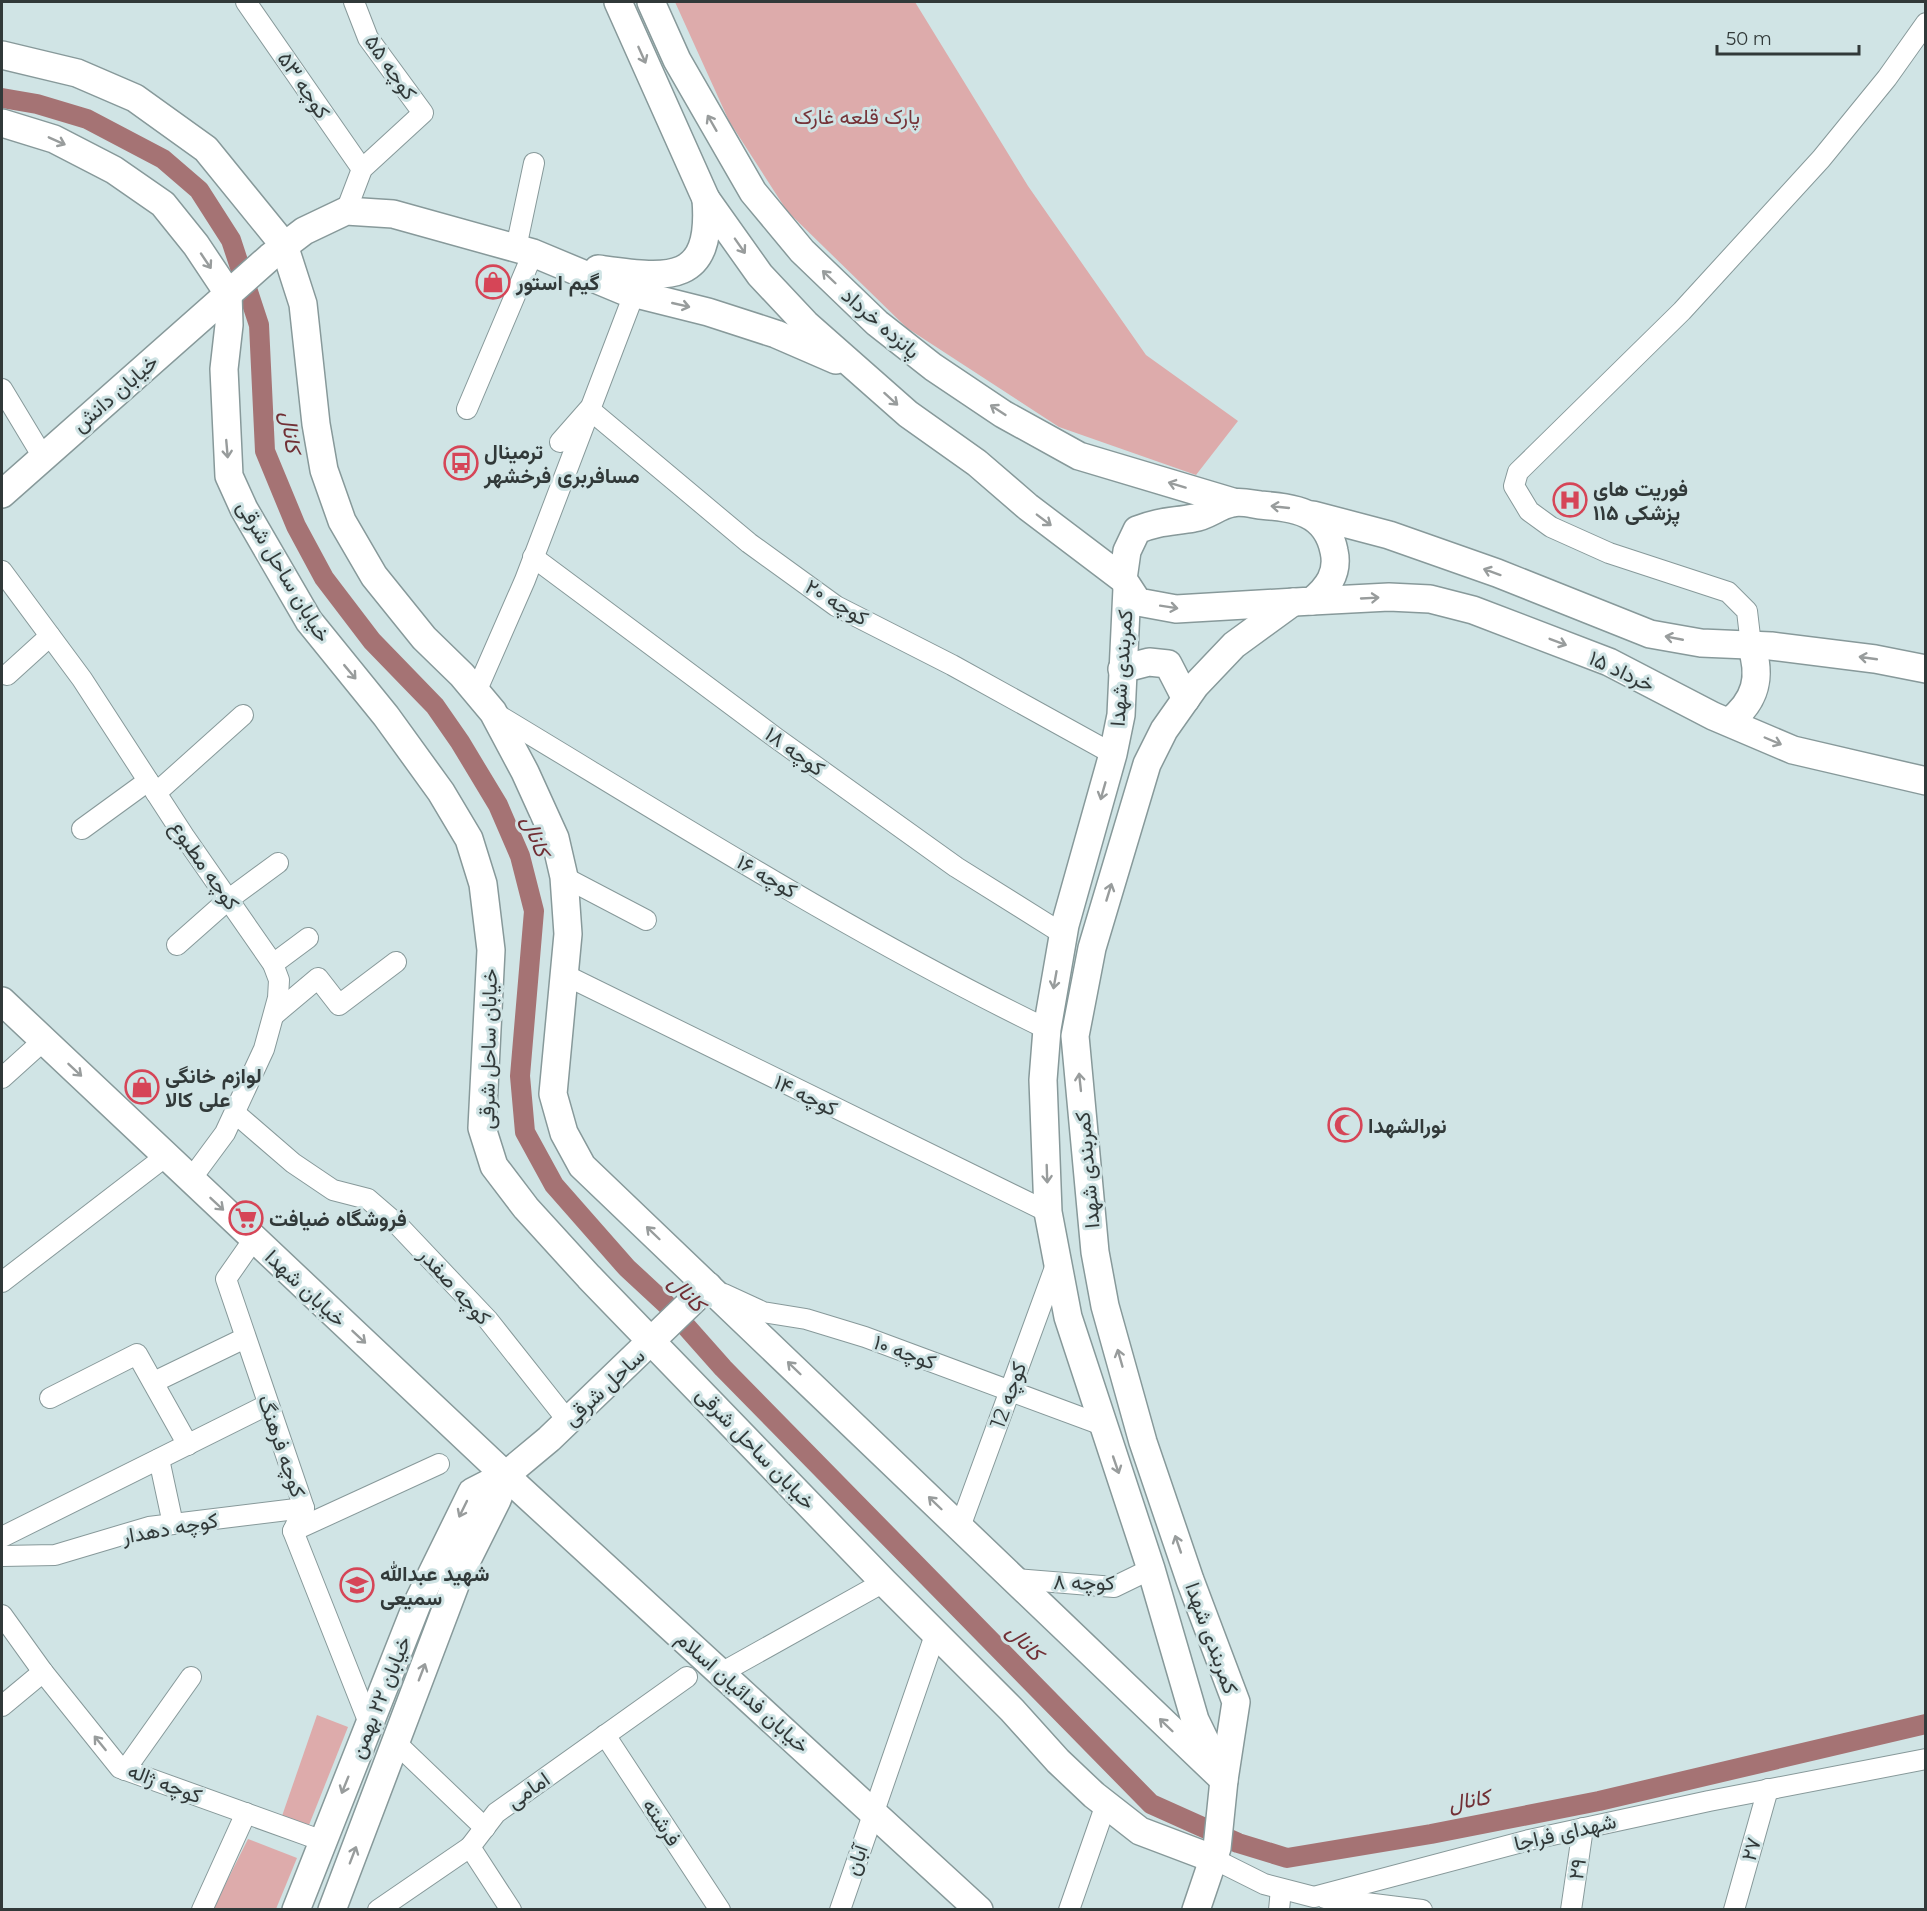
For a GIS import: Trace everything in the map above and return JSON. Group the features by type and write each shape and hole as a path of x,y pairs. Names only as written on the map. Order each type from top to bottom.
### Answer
{"street":[{"name":"کوچه ۵۳","path":"246,2 362,170"},
{"name":"کوچه ۵۵","path":"346,211 362,170 423,113 368,38 354,2"},
{"path":"618,2 705,198 760,275 806,324 908,414 977,463 1125,584"},
{"name":"پانزده خرداد","path":"651,2 677,60 753,192 802,251 877,323 933,367 1003,414 1079,456 1233,502 1292,508 1313,515"},
{"path":"1729,722 1743,711 1753,697 1757,680 1757,662 1751,645 1747,611 1728,592 1609,553 1551,527 1529,511 1514,486 1518,472 1682,311 1821,159 1887,78 1926,23"},
{"path":"2,56 78,73 135,98 206,149 277,251 303,304 316,424 324,470 342,521 374,576 424,638 494,712 555,838 564,877 568,934 553,1094 564,1133 582,1166 703,1292 1015,1579 1223,1789 1216,1853 1196,1910"},
{"path":"2,123 54,139 114,170 163,204 196,245 228,293"},
{"path":"467,409 524,250 534,164"},
{"path":"567,265 651,276 672,274 687,268 702,250 706,239 705,198"},
{"path":"346,211 393,214 524,250 567,265 634,294 708,312 776,334 861,372"},
{"name":"خیابان دانش","path":"2,494 277,251 304,231 346,211"},
{"name":"خیابان ساحل شرقی","path":"228,293 229,325 224,369 229,476 244,509 309,621 386,716 441,792 469,839 483,884 491,950 482,1128 494,1166 541,1225 657,1337 884,1582 1012,1710 1058,1761 1140,1831 1216,1853"},
{"path":"476,692 533,557 634,294"},
{"path":"2,389 43,457"},
{"path":"560,442 589,409"},
{"name":"کوچه ۲۰","path":"589,409 749,543 836,606 1113,754"},
{"name":"کمربندی شهدا","path":"1223,1789 1195,1720 1151,1569 1068,1317 1048,1212 1044,1080 1047,1029 1063,934 1113,754 1121,715 1127,551 1137,530 1159,521 1196,518 1233,502"},
{"name":"کمربندی شهدا","path":"1223,1789 1236,1702 1190,1580 1143,1442 1105,1306 1095,1252 1075,1036 1092,948 1147,764 1164,730 1186,699 1234,645 1302,602 1326,590 1333,577 1336,561 1328,534 1313,515"},
{"name":"۱۵ خرداد","path":"1313,515 1389,535 1497,573 1650,634 1701,643 1751,645 1875,659 1926,669"},
{"name":"کوچه ۱۸","path":"533,557 947,861 1063,934"},
{"name":"کوچه مطبوع","path":"2,571 82,679 152,787 273,963 279,980 274,1015 264,1049 225,1133 191,1179"},
{"name":"۱۵ خرداد","path":"1125,584 1138,602 1176,609 1389,597 1430,599 1473,610 1610,662 1729,722 1793,750 1926,781"},
{"path":"7,675 50,636"},
{"path":"1122,669 1149,662 1168,664 1186,699"},
{"name":"کوچه ۱۶","path":"494,712 685,829 929,970 1047,1029"},
{"path":"82,829 152,787 243,715"},
{"path":"177,945 229,900 278,863"},
{"path":"564,877 646,921"},
{"path":"273,963 308,938"},
{"path":"274,1015 318,978 339,1005 396,962"},
{"name":"کوچه ۱۴","path":"565,975 1048,1212"},
{"name":"خیابان شهدا","path":"2,1001 507,1474"},
{"path":"2,1078 43,1041"},
{"name":"کوچه صفدر","path":"235,1113 293,1163 333,1190 368,1199 397,1224 488,1320 568,1421"},
{"path":"2,1282 166,1156"},
{"name":"کوچه فرهنگ","path":"254,1239 226,1279 267,1406 304,1508 293,1531 369,1723"},
{"name":"کوچه 12","path":"960,1527 1057,1262"},
{"name":"ساحل شرقی","path":"507,1474 568,1421 703,1292"},
{"name":"کوچه ۱۰","path":"703,1292 762,1312 806,1318 855,1334 1102,1425"},
{"path":"154,1382 245,1338"},
{"path":"50,1398 137,1354 188,1445"},
{"path":"4,1532 267,1406"},
{"path":"159,1459 173,1524"},
{"path":"293,1531 439,1464"},
{"name":"خیابان فدائیان اسلام","path":"507,1474 979,1910"},
{"name":"خیابان ۲۲ بهمن","path":"296,1910 417,1604 472,1492 507,1474"},
{"name":"خیابان ۲۲ بهمن","path":"332,1910 457,1580 497,1500 507,1474"},
{"name":"کوچه دهدار","path":"2,1556 55,1555 149,1527 304,1508"},
{"name":"کوچه ۸","path":"1015,1579 1114,1587 1151,1569"},
{"path":"721,1673 884,1582"},
{"name":"کوچه ژاله","path":"2,1615 43,1672 120,1768 323,1841"},
{"name":"آبان","path":"840,1910 935,1635"},
{"path":"2,1706 43,1672"},
{"path":"125,1770 191,1677"},
{"name":"امامی","path":"378,1910 470,1847 496,1813 687,1677"},
{"name":"فرشته","path":"605,1736 720,1910"},
{"path":"395,1742 485,1828"},
{"name":"شهدای فراجا","path":"1216,1853 1264,1884 1314,1897 1452,1859 1584,1828 1768,1789 1926,1760"},
{"name":"۲۷","path":"1734,1910 1768,1789"},
{"path":"1070,1910 1106,1804"},
{"path":"202,1910 246,1814"},
{"name":"۲۹","path":"1570,1910 1584,1828"},
{"path":"470,1847 511,1910"},
{"path":"1279,1910 1281,1889"},
{"path":"1314,1897 1422,1910"}],"green space":[{"name":"پارک قلعه غارک","path":"675,2 915,2 1028,186 1146,355 1238,421 1196,475 1059,427 907,328 787,211 729,121"},
{"path":"317,1715 348,1727 309,1825 282,1816"},
{"path":"248,1839 297,1858 276,1909 213,1909"}],"waterway":[{"name":"کانال","path":"2,98 37,104 87,119 163,159 199,190 231,240 259,325 265,451 296,526 324,578 372,641 435,706 460,742 498,805 520,856 534,911 520,1076 525,1132 554,1185 627,1268 668,1306 723,1368 1151,1804 1238,1843 1287,1858 1431,1834 1599,1801 1926,1724"}],"place":[{"name":"گیم استور","path":"493,282"},
{"name":"ترمینال مسافربری فرخشهر","path":"461,463"},
{"name":"فوریت های پزشکی ۱۱۵","path":"1570,500"},
{"name":"لوازم خانگی علی کالا","path":"142,1087"},
{"name":"نورالشهدا","path":"1345,1125"},
{"name":"فروشگاه ضیافت","path":"246,1218"},
{"name":"شهید عبدالله سمیعی","path":"357,1585"}]}
